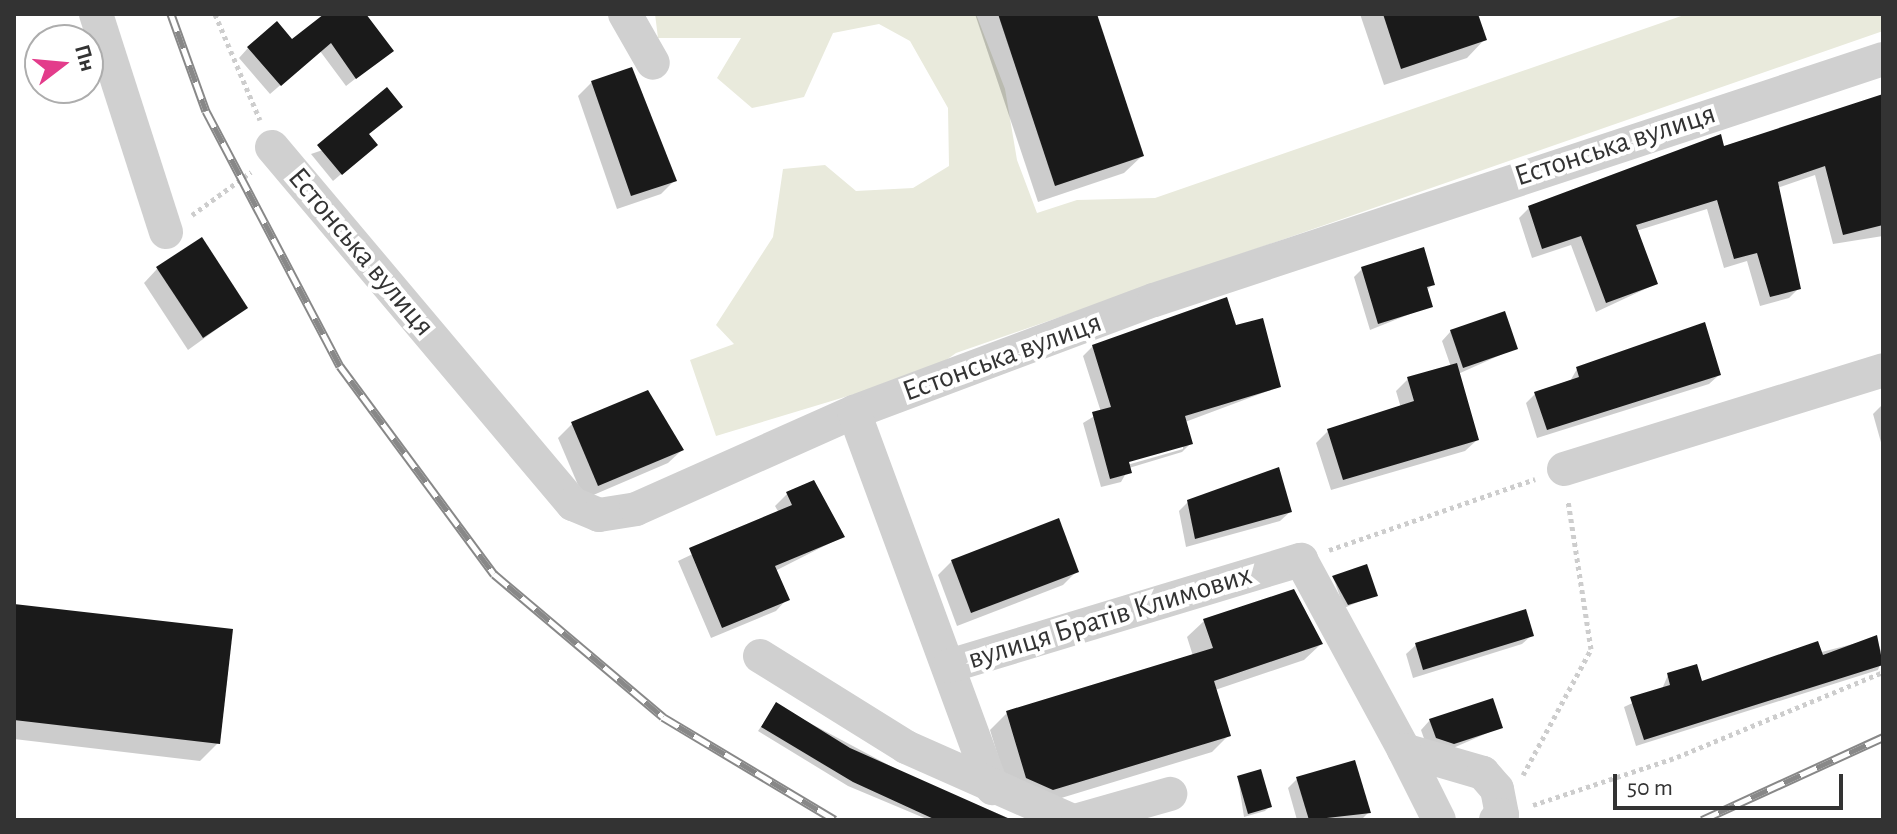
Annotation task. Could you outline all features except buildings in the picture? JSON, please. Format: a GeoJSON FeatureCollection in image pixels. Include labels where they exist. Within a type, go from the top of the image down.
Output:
{"type":"FeatureCollection","features":[{"type":"Feature","properties":{"kind":"street"},"geometry":{"type":"LineString","coordinates":[[96,14],[166,232]]}},
{"type":"Feature","properties":{"kind":"street"},"geometry":{"type":"LineString","coordinates":[[625,14],[653,63]]}},
{"type":"Feature","properties":{"kind":"street","name":"Естонська вулиця"},"geometry":{"type":"LineString","coordinates":[[272,147],[573,504],[599,515],[636,509],[854,412],[1410,211],[1883,59]]}},
{"type":"Feature","properties":{"kind":"street"},"geometry":{"type":"LineString","coordinates":[[1564,469],[1883,370]]}},
{"type":"Feature","properties":{"kind":"street","name":"вулиця Братів Климових"},"geometry":{"type":"LineString","coordinates":[[854,412],[949,666],[1301,560]]}},
{"type":"Feature","properties":{"kind":"street"},"geometry":{"type":"LineString","coordinates":[[1301,560],[1439,820]]}},
{"type":"Feature","properties":{"kind":"street"},"geometry":{"type":"LineString","coordinates":[[760,656],[906,747],[992,788],[1071,820]]}},
{"type":"Feature","properties":{"kind":"street"},"geometry":{"type":"LineString","coordinates":[[949,666],[992,788]]}},
{"type":"Feature","properties":{"kind":"street"},"geometry":{"type":"LineString","coordinates":[[1404,750],[1483,773],[1497,789],[1499,818]]}},
{"type":"Feature","properties":{"kind":"street"},"geometry":{"type":"LineString","coordinates":[[1078,820],[1170,794]]}},
{"type":"Feature","properties":{"kind":"path"},"geometry":{"type":"LineString","coordinates":[[166,232],[243,181],[272,147],[215,14]]}},
{"type":"Feature","properties":{"kind":"path"},"geometry":{"type":"LineString","coordinates":[[1301,560],[1564,469],[1591,649],[1499,818]]}},
{"type":"Feature","properties":{"kind":"path"},"geometry":{"type":"LineString","coordinates":[[1499,818],[1677,757],[1883,672]]}},
{"type":"Feature","properties":{"kind":"shaded area"},"geometry":{"type":"Polygon","coordinates":[[[655,14],[976,14],[1005,89],[1017,160],[1037,213],[1077,200],[1155,198],[1687,14],[1883,14],[1883,31],[956,353],[931,371],[716,436],[690,360],[734,344],[716,325],[773,237],[783,169],[825,165],[856,191],[913,188],[949,166],[948,108],[910,41],[879,24],[833,33],[804,97],[752,108],[717,78],[741,38],[658,38],[655,14]]]}},
{"type":"Feature","properties":{"kind":"railway"},"geometry":{"type":"LineString","coordinates":[[171,14],[206,111],[340,366],[494,574],[663,717],[835,820]]}},
{"type":"Feature","properties":{"kind":"railway"},"geometry":{"type":"LineString","coordinates":[[1702,820],[1883,737]]}}]}
